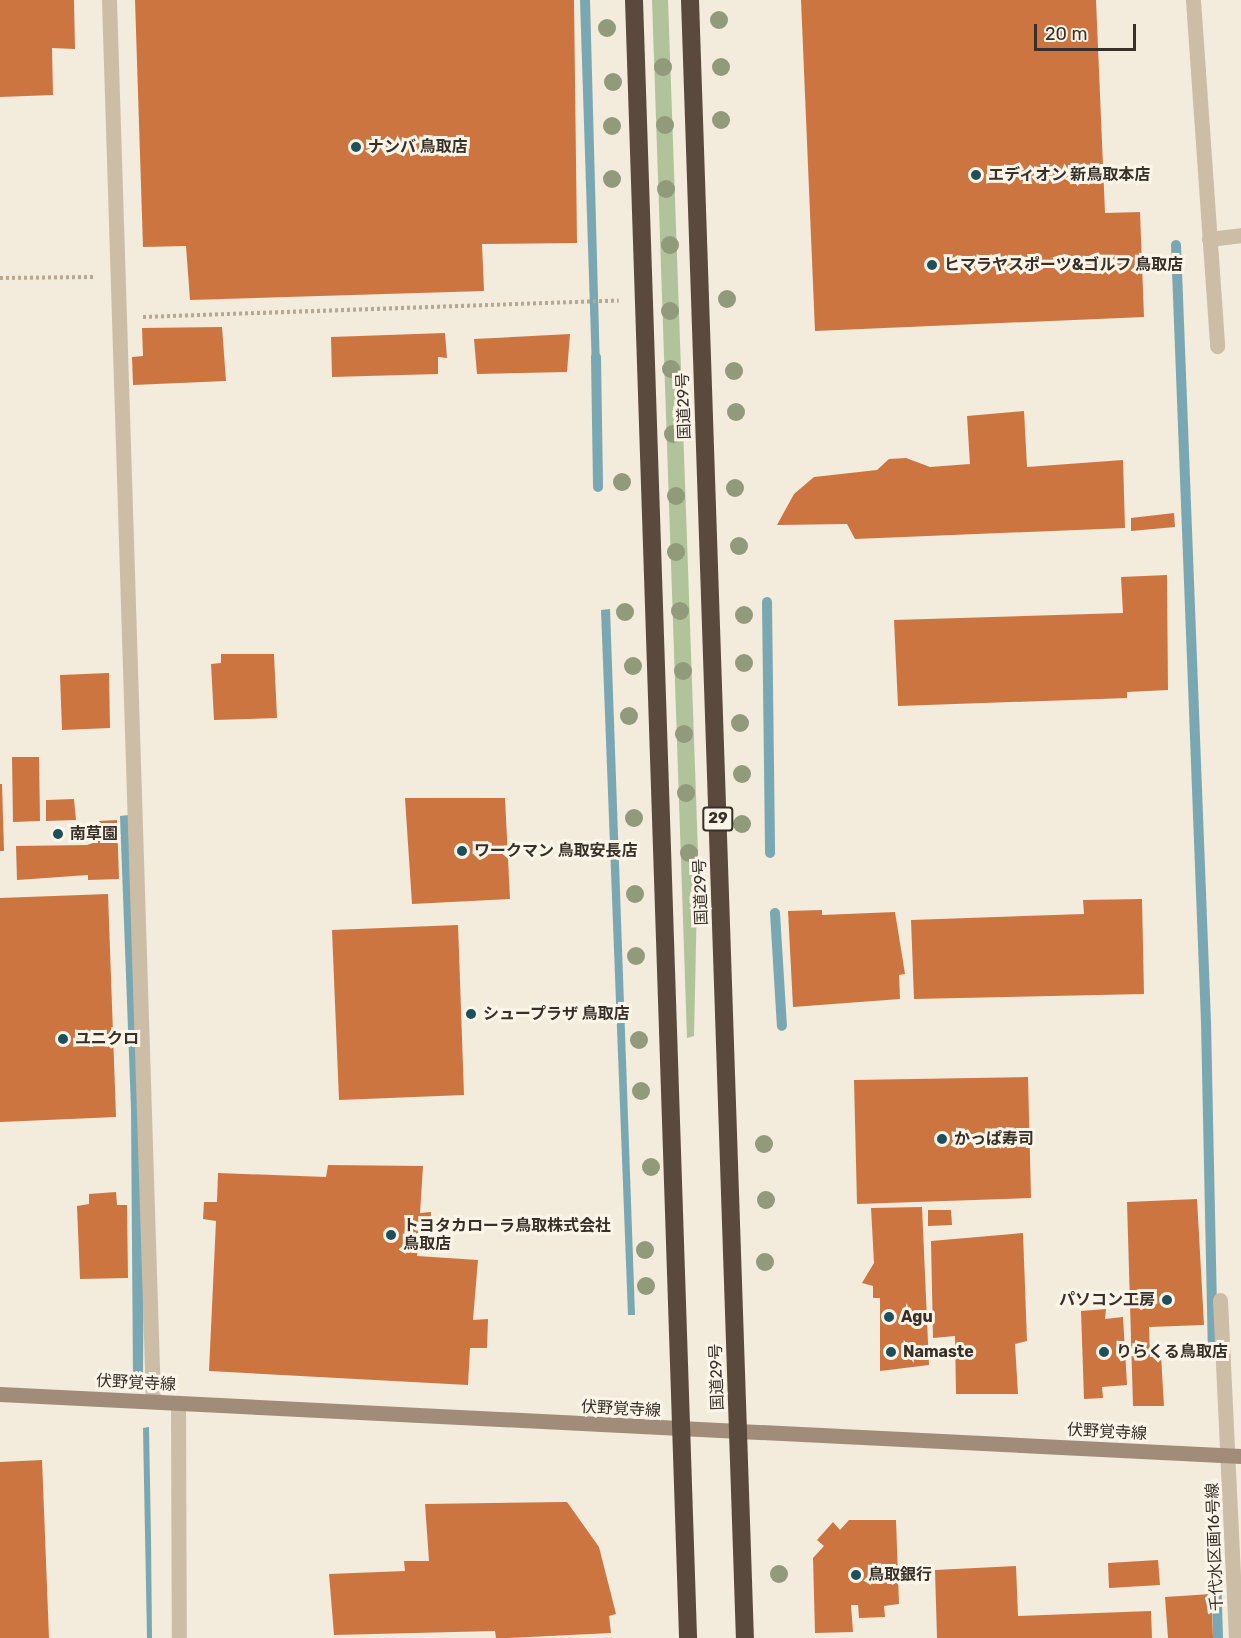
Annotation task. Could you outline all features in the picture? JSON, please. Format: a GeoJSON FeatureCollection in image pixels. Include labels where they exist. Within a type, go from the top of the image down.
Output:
{"type":"FeatureCollection","features":[{"type":"Feature","properties":{"kind":"highway"},"geometry":{"type":"LineString","coordinates":[[634,0],[688,1638]]}},
{"type":"Feature","properties":{"kind":"highway","name":"国道29号"},"geometry":{"type":"LineString","coordinates":[[690,0],[745,1638]]}},
{"type":"Feature","properties":{"kind":"main road","name":"伏野覚寺線"},"geometry":{"type":"LineString","coordinates":[[0,1394],[1235,1456]]}},
{"type":"Feature","properties":{"kind":"street"},"geometry":{"type":"LineString","coordinates":[[109,0],[153,1401]]}},
{"type":"Feature","properties":{"kind":"street"},"geometry":{"type":"LineString","coordinates":[[1193,0],[1217,346]]}},
{"type":"Feature","properties":{"kind":"street"},"geometry":{"type":"LineString","coordinates":[[1209,238],[1241,235]]}},
{"type":"Feature","properties":{"kind":"street","name":"千代水区画16号線"},"geometry":{"type":"LineString","coordinates":[[1220,1300],[1235,1456],[1236,1638]]}},
{"type":"Feature","properties":{"kind":"street"},"geometry":{"type":"LineString","coordinates":[[178,1403],[179,1637]]}},
{"type":"Feature","properties":{"kind":"path"},"geometry":{"type":"LineString","coordinates":[[0,278],[118,276]]}},
{"type":"Feature","properties":{"kind":"path"},"geometry":{"type":"LineString","coordinates":[[120,317],[643,299]]}},
{"type":"Feature","properties":{"kind":"green space"},"geometry":{"type":"Polygon","coordinates":[[[652,0],[668,0],[698,853],[694,1036],[687,1038],[652,0]]]}},
{"type":"Feature","properties":{"kind":"water"},"geometry":{"type":"Polygon","coordinates":[[[580,0],[590,0],[600,370],[592,370],[580,0]]]}},
{"type":"Feature","properties":{"kind":"water"},"geometry":{"type":"Polygon","coordinates":[[[610,609],[635,1315],[628,1315],[601,610],[610,609]]]}},
{"type":"Feature","properties":{"kind":"water"},"geometry":{"type":"Polygon","coordinates":[[[129,815],[144,1226],[143,1381],[133,1380],[131,1109],[120,816],[129,815]]]}},
{"type":"Feature","properties":{"kind":"water"},"geometry":{"type":"Polygon","coordinates":[[[149,1427],[152,1638],[147,1638],[143,1428],[149,1427]]]}},
{"type":"Feature","properties":{"kind":"building"},"geometry":{"type":"Polygon","coordinates":[[[0,0],[74,0],[75,49],[52,48],[53,95],[0,97],[0,0]]]}},
{"type":"Feature","properties":{"kind":"building","name":"ナンバ 鳥取店"},"geometry":{"type":"Polygon","coordinates":[[[135,0],[574,0],[577,243],[482,244],[484,291],[190,300],[186,246],[143,247],[135,0]]]}},
{"type":"Feature","properties":{"kind":"building"},"geometry":{"type":"Polygon","coordinates":[[[801,0],[1096,0],[1105,213],[1140,212],[1144,317],[815,331],[801,0]]]}},
{"type":"Feature","properties":{"kind":"building"},"geometry":{"type":"Polygon","coordinates":[[[222,327],[226,381],[133,385],[132,357],[143,356],[142,328],[222,327]]]}},
{"type":"Feature","properties":{"kind":"building"},"geometry":{"type":"Polygon","coordinates":[[[445,333],[447,358],[438,357],[438,374],[332,377],[331,337],[445,333]]]}},
{"type":"Feature","properties":{"kind":"building"},"geometry":{"type":"Polygon","coordinates":[[[570,334],[567,372],[477,374],[474,339],[570,334]]]}},
{"type":"Feature","properties":{"kind":"building"},"geometry":{"type":"Polygon","coordinates":[[[1024,411],[1027,467],[1123,460],[1125,528],[855,539],[847,524],[777,525],[794,494],[814,477],[877,470],[889,459],[906,458],[930,467],[970,464],[967,416],[1024,411]]]}},
{"type":"Feature","properties":{"kind":"building"},"geometry":{"type":"Polygon","coordinates":[[[1174,513],[1175,527],[1131,531],[1131,518],[1174,513]]]}},
{"type":"Feature","properties":{"kind":"building"},"geometry":{"type":"Polygon","coordinates":[[[1167,575],[1168,690],[1127,692],[1127,698],[898,706],[894,620],[1123,613],[1121,577],[1167,575]]]}},
{"type":"Feature","properties":{"kind":"building"},"geometry":{"type":"Polygon","coordinates":[[[221,654],[274,654],[277,718],[214,720],[211,664],[221,663],[221,654]]]}},
{"type":"Feature","properties":{"kind":"building"},"geometry":{"type":"Polygon","coordinates":[[[109,673],[110,728],[62,730],[60,675],[109,673]]]}},
{"type":"Feature","properties":{"kind":"building"},"geometry":{"type":"Polygon","coordinates":[[[12,757],[39,757],[40,821],[13,822],[12,757]]]}},
{"type":"Feature","properties":{"kind":"building"},"geometry":{"type":"Polygon","coordinates":[[[0,784],[2,784],[4,851],[0,851],[0,784]]]}},
{"type":"Feature","properties":{"kind":"building"},"geometry":{"type":"Polygon","coordinates":[[[405,798],[505,798],[510,899],[412,904],[405,798]]]}},
{"type":"Feature","properties":{"kind":"building"},"geometry":{"type":"Polygon","coordinates":[[[74,799],[76,820],[46,821],[46,800],[74,799]]]}},
{"type":"Feature","properties":{"kind":"building"},"geometry":{"type":"Polygon","coordinates":[[[117,820],[119,879],[88,880],[88,875],[17,880],[16,846],[87,845],[101,840],[99,821],[117,820]]]}},
{"type":"Feature","properties":{"kind":"building"},"geometry":{"type":"Polygon","coordinates":[[[108,894],[116,1117],[0,1122],[0,898],[108,894]]]}},
{"type":"Feature","properties":{"kind":"building"},"geometry":{"type":"Polygon","coordinates":[[[1142,899],[1144,994],[914,999],[911,920],[1084,914],[1083,900],[1142,899]]]}},
{"type":"Feature","properties":{"kind":"building"},"geometry":{"type":"Polygon","coordinates":[[[822,910],[822,915],[895,912],[905,974],[899,975],[900,999],[793,1007],[788,911],[822,910]]]}},
{"type":"Feature","properties":{"kind":"building"},"geometry":{"type":"Polygon","coordinates":[[[458,925],[464,1095],[339,1100],[332,930],[458,925]]]}},
{"type":"Feature","properties":{"kind":"building","name":"かっぱ寿司"},"geometry":{"type":"Polygon","coordinates":[[[1028,1077],[1031,1198],[857,1204],[854,1080],[1028,1077]]]}},
{"type":"Feature","properties":{"kind":"building"},"geometry":{"type":"Polygon","coordinates":[[[328,1165],[423,1166],[420,1213],[431,1212],[430,1231],[420,1230],[417,1256],[478,1260],[473,1320],[488,1319],[487,1348],[470,1348],[468,1385],[209,1371],[216,1221],[203,1219],[204,1202],[217,1202],[218,1173],[326,1177],[328,1165]]]}},
{"type":"Feature","properties":{"kind":"building"},"geometry":{"type":"Polygon","coordinates":[[[116,1192],[117,1205],[127,1205],[128,1278],[80,1279],[77,1206],[89,1204],[89,1194],[116,1192]]]}},
{"type":"Feature","properties":{"kind":"building"},"geometry":{"type":"Polygon","coordinates":[[[1197,1199],[1204,1325],[1149,1327],[1150,1357],[1161,1356],[1164,1406],[1133,1406],[1127,1202],[1197,1199]]]}},
{"type":"Feature","properties":{"kind":"building"},"geometry":{"type":"Polygon","coordinates":[[[922,1207],[929,1365],[880,1371],[880,1298],[873,1298],[873,1286],[862,1283],[874,1263],[871,1208],[922,1207]]]}},
{"type":"Feature","properties":{"kind":"building"},"geometry":{"type":"Polygon","coordinates":[[[928,1210],[951,1210],[952,1225],[928,1226],[928,1210]]]}},
{"type":"Feature","properties":{"kind":"building"},"geometry":{"type":"Polygon","coordinates":[[[1023,1233],[1027,1341],[1015,1344],[1018,1394],[956,1394],[955,1336],[933,1338],[931,1241],[1023,1233]]]}},
{"type":"Feature","properties":{"kind":"building","name":"りらくる鳥取店"},"geometry":{"type":"Polygon","coordinates":[[[1106,1309],[1105,1319],[1123,1317],[1127,1385],[1102,1387],[1103,1398],[1084,1399],[1081,1311],[1106,1309]]]}},
{"type":"Feature","properties":{"kind":"building"},"geometry":{"type":"Polygon","coordinates":[[[42,1460],[49,1638],[0,1638],[0,1462],[42,1460]]]}},
{"type":"Feature","properties":{"kind":"building"},"geometry":{"type":"Polygon","coordinates":[[[567,1502],[599,1547],[616,1614],[609,1616],[611,1633],[507,1638],[496,1638],[495,1631],[334,1635],[329,1574],[405,1571],[404,1561],[429,1561],[425,1504],[567,1502]]]}},
{"type":"Feature","properties":{"kind":"building"},"geometry":{"type":"Polygon","coordinates":[[[849,1520],[896,1520],[899,1604],[884,1606],[885,1617],[859,1618],[858,1605],[851,1605],[853,1632],[815,1633],[813,1558],[824,1546],[817,1540],[833,1522],[840,1530],[849,1520]]]}},
{"type":"Feature","properties":{"kind":"building"},"geometry":{"type":"Polygon","coordinates":[[[1158,1560],[1160,1585],[1109,1588],[1108,1563],[1158,1560]]]}},
{"type":"Feature","properties":{"kind":"building"},"geometry":{"type":"Polygon","coordinates":[[[1016,1566],[1018,1616],[1151,1611],[1152,1638],[937,1638],[935,1570],[1016,1566]]]}},
{"type":"Feature","properties":{"kind":"building"},"geometry":{"type":"Polygon","coordinates":[[[1211,1594],[1213,1638],[1168,1638],[1165,1597],[1211,1594]]]}},
{"type":"Feature","properties":{"kind":"waterway"},"geometry":{"type":"LineString","coordinates":[[1176,245],[1206,1022],[1213,1355]]}},
{"type":"Feature","properties":{"kind":"waterway"},"geometry":{"type":"LineString","coordinates":[[596,357],[598,487]]}},
{"type":"Feature","properties":{"kind":"waterway"},"geometry":{"type":"LineString","coordinates":[[767,602],[770,853]]}},
{"type":"Feature","properties":{"kind":"waterway"},"geometry":{"type":"LineString","coordinates":[[775,913],[782,1026]]}},
{"type":"Feature","properties":{"kind":"waterway"},"geometry":{"type":"LineString","coordinates":[[1214,1509],[1218,1638]]}},
{"type":"Feature","properties":{"kind":"place","name":"ナンバ 鳥取店"},"geometry":{"type":"Point","coordinates":[356,147]}},
{"type":"Feature","properties":{"kind":"place","name":"エディオン 新鳥取本店"},"geometry":{"type":"Point","coordinates":[976,175]}},
{"type":"Feature","properties":{"kind":"place","name":"ヒマラヤスポーツ&ゴルフ 鳥取店"},"geometry":{"type":"Point","coordinates":[932,265]}},
{"type":"Feature","properties":{"kind":"place","name":"南草園"},"geometry":{"type":"Point","coordinates":[58,834]}},
{"type":"Feature","properties":{"kind":"place","name":"ワークマン 鳥取安長店"},"geometry":{"type":"Point","coordinates":[462,851]}},
{"type":"Feature","properties":{"kind":"place","name":"シュープラザ 鳥取店"},"geometry":{"type":"Point","coordinates":[471,1014]}},
{"type":"Feature","properties":{"kind":"place","name":"ユニクロ"},"geometry":{"type":"Point","coordinates":[63,1039]}},
{"type":"Feature","properties":{"kind":"place","name":"かっぱ寿司"},"geometry":{"type":"Point","coordinates":[942,1139]}},
{"type":"Feature","properties":{"kind":"place","name":"トヨタカローラ鳥取株式会社 鳥取店"},"geometry":{"type":"Point","coordinates":[391,1235]}},
{"type":"Feature","properties":{"kind":"place","name":"パソコン工房"},"geometry":{"type":"Point","coordinates":[1167,1300]}},
{"type":"Feature","properties":{"kind":"place","name":"Agu"},"geometry":{"type":"Point","coordinates":[889,1317]}},
{"type":"Feature","properties":{"kind":"place","name":"Namaste"},"geometry":{"type":"Point","coordinates":[891,1352]}},
{"type":"Feature","properties":{"kind":"place","name":"りらくる鳥取店"},"geometry":{"type":"Point","coordinates":[1104,1352]}},
{"type":"Feature","properties":{"kind":"place","name":"鳥取銀行"},"geometry":{"type":"Point","coordinates":[856,1575]}}]}
